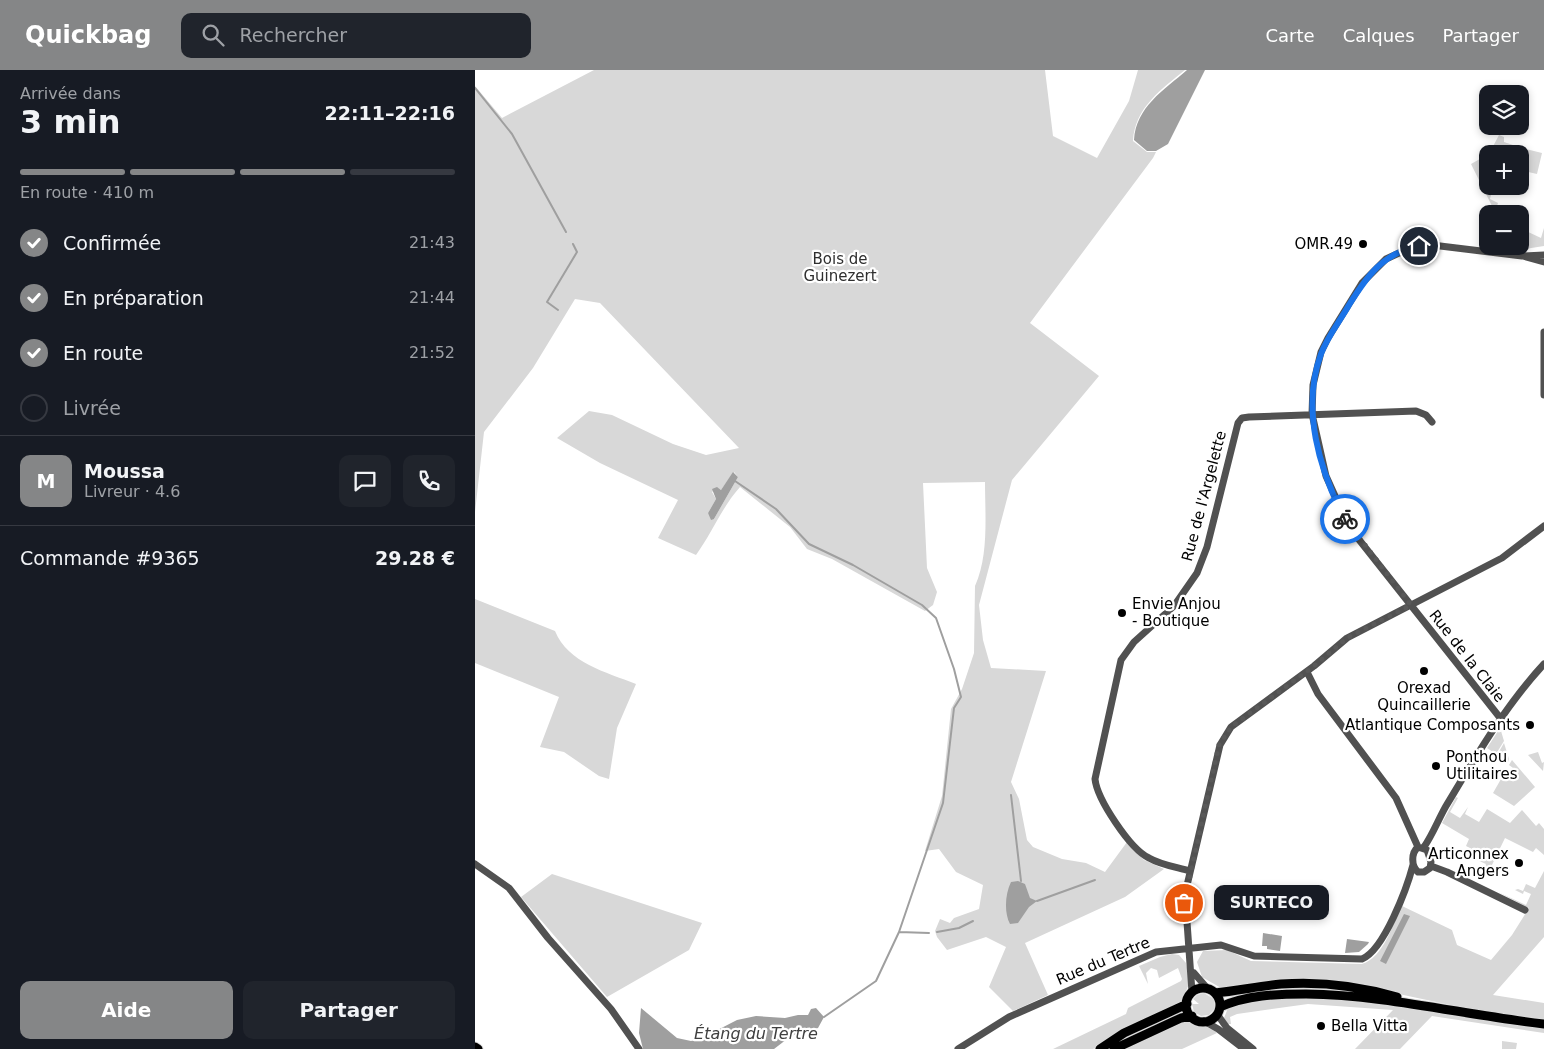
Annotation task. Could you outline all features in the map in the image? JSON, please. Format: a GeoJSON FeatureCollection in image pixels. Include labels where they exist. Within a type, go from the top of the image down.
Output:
{"type":"FeatureCollection","features":[{"type":"Feature","properties":{"kind":"main road"},"geometry":{"type":"LineString","coordinates":[[1191,1016],[1187,1004],[1192,992],[1200,988],[1207,988],[1215,993],[1284,984],[1329,984],[1372,990],[1424,1004]]}},
{"type":"Feature","properties":{"kind":"main road"},"geometry":{"type":"LineString","coordinates":[[1215,993],[1218,1011]]}},
{"type":"Feature","properties":{"kind":"main road"},"geometry":{"type":"LineString","coordinates":[[1114,1049],[1169,1022],[1191,1016],[1204,1021],[1237,1001],[1272,994],[1341,994],[1424,1004],[1544,1024]]}},
{"type":"Feature","properties":{"kind":"main road"},"geometry":{"type":"LineString","coordinates":[[1100,1049],[1124,1033],[1187,1004]]}},
{"type":"Feature","properties":{"kind":"street","name":"Rue de la Claie"},"geometry":{"type":"LineString","coordinates":[[1501,719],[1349,527],[1326,476],[1312,414],[1313,385],[1321,352],[1362,283],[1386,258],[1410,248],[1432,245],[1522,256],[1544,256]]}},
{"type":"Feature","properties":{"kind":"street","name":"Rue de la Claie"},"geometry":{"type":"LineString","coordinates":[[1522,256],[1544,262]]}},
{"type":"Feature","properties":{"kind":"street"},"geometry":{"type":"LineString","coordinates":[[1544,332],[1544,395]]}},
{"type":"Feature","properties":{"kind":"street","name":"Rue de l'Argelette"},"geometry":{"type":"LineString","coordinates":[[1190,871],[1155,861],[1141,853],[1104,804],[1096,788],[1096,770],[1118,673],[1127,651],[1174,606],[1197,573],[1207,547],[1238,423],[1242,418],[1249,417],[1416,411],[1425,415],[1432,422]]}},
{"type":"Feature","properties":{"kind":"street"},"geometry":{"type":"LineString","coordinates":[[1192,992],[1192,970],[1184,903],[1219,745],[1224,736],[1231,727],[1307,672],[1347,638],[1502,558],[1544,526]]}},
{"type":"Feature","properties":{"kind":"street"},"geometry":{"type":"LineString","coordinates":[[1431,866],[1422,873],[1416,870],[1413,865],[1414,852],[1421,847],[1501,719],[1529,680],[1544,666]]}},
{"type":"Feature","properties":{"kind":"street"},"geometry":{"type":"LineString","coordinates":[[1307,672],[1318,694],[1397,798],[1421,847],[1428,851],[1431,866]]}},
{"type":"Feature","properties":{"kind":"street"},"geometry":{"type":"LineString","coordinates":[[475,864],[509,888],[548,938],[611,1008],[639,1049]]}},
{"type":"Feature","properties":{"kind":"street","name":"Rue du Tertre"},"geometry":{"type":"LineString","coordinates":[[958,1049],[1009,1017],[1155,952],[1221,944],[1230,946],[1245,954],[1264,957],[1362,959],[1376,948],[1407,886],[1413,865]]}},
{"type":"Feature","properties":{"kind":"street"},"geometry":{"type":"LineString","coordinates":[[1431,866],[1525,910]]}},
{"type":"Feature","properties":{"kind":"street","name":"Rue du Tertre"},"geometry":{"type":"LineString","coordinates":[[1407,886],[1422,873]]}},
{"type":"Feature","properties":{"kind":"street"},"geometry":{"type":"LineString","coordinates":[[1192,970],[1207,988]]}},
{"type":"Feature","properties":{"kind":"street"},"geometry":{"type":"LineString","coordinates":[[1218,1011],[1227,1028],[1253,1049]]}},
{"type":"Feature","properties":{"kind":"street"},"geometry":{"type":"LineString","coordinates":[[1204,1021],[1244,1049]]}},
{"type":"Feature","properties":{"kind":"green space","name":"Bois de Guinezert"},"geometry":{"type":"Polygon","coordinates":[[[594,70],[1045,70],[1053,136],[1097,158],[1129,101],[1138,70],[1185,70],[1151,100],[1139,118],[1135,129],[1133,141],[1147,152],[1156,152],[1153,158],[1030,323],[1099,376],[1012,480],[979,605],[983,640],[991,668],[1046,671],[1011,782],[1019,799],[1027,840],[1033,847],[1062,859],[1086,863],[1105,872],[1127,842],[1144,860],[1164,869],[1125,897],[1025,943],[1048,995],[1013,1011],[989,987],[1006,947],[986,937],[947,950],[937,937],[935,931],[940,919],[950,923],[954,918],[979,909],[983,885],[956,872],[939,849],[925,851],[942,796],[951,709],[962,689],[974,653],[975,586],[982,561],[985,535],[985,482],[923,483],[927,568],[937,592],[933,605],[925,611],[832,559],[807,549],[790,527],[740,487],[696,555],[658,538],[678,500],[600,463],[557,438],[589,411],[612,415],[673,444],[706,455],[739,448],[600,303],[575,299],[533,368],[484,432],[475,512],[475,86],[502,118],[594,70]],[[734,472],[721,490],[718,488],[712,492],[716,499],[708,513],[714,519],[738,477],[734,472]]]}},
{"type":"Feature","properties":{"kind":"green space"},"geometry":{"type":"Polygon","coordinates":[[[1499,135],[1504,137],[1504,142],[1513,145],[1494,145],[1499,135]]]}},
{"type":"Feature","properties":{"kind":"green space"},"geometry":{"type":"Polygon","coordinates":[[[1529,150],[1542,153],[1537,174],[1529,172],[1529,150]]]}},
{"type":"Feature","properties":{"kind":"green space"},"geometry":{"type":"Polygon","coordinates":[[[1479,160],[1479,180],[1471,164],[1479,160]]]}},
{"type":"Feature","properties":{"kind":"green space"},"geometry":{"type":"Polygon","coordinates":[[[1486,195],[1491,195],[1490,199],[1498,203],[1497,205],[1492,205],[1486,195]]]}},
{"type":"Feature","properties":{"kind":"green space"},"geometry":{"type":"Polygon","coordinates":[[[1544,228],[1544,246],[1529,248],[1529,232],[1541,238],[1544,228]]]}},
{"type":"Feature","properties":{"kind":"green space"},"geometry":{"type":"Polygon","coordinates":[[[475,599],[555,631],[561,642],[578,659],[636,684],[617,728],[609,779],[599,776],[564,752],[540,747],[559,697],[475,663],[475,599]]]}},
{"type":"Feature","properties":{"kind":"green space"},"geometry":{"type":"Polygon","coordinates":[[[1502,725],[1505,730],[1501,731],[1504,741],[1496,754],[1487,748],[1502,725]]]}},
{"type":"Feature","properties":{"kind":"green space"},"geometry":{"type":"Polygon","coordinates":[[[1504,743],[1509,759],[1508,762],[1497,755],[1504,743]]]}},
{"type":"Feature","properties":{"kind":"green space"},"geometry":{"type":"Polygon","coordinates":[[[1538,752],[1542,763],[1544,762],[1543,771],[1528,755],[1538,752]]]}},
{"type":"Feature","properties":{"kind":"green space"},"geometry":{"type":"Polygon","coordinates":[[[1512,760],[1535,787],[1514,806],[1493,793],[1501,779],[1505,781],[1513,768],[1509,765],[1512,760]]]}},
{"type":"Feature","properties":{"kind":"green space"},"geometry":{"type":"Polygon","coordinates":[[[1456,797],[1458,798],[1450,812],[1460,818],[1468,807],[1465,814],[1479,822],[1487,809],[1510,823],[1522,810],[1536,826],[1539,823],[1544,829],[1544,855],[1536,848],[1533,852],[1505,838],[1491,867],[1493,868],[1492,871],[1485,871],[1477,882],[1486,864],[1477,860],[1480,853],[1466,846],[1469,839],[1442,823],[1456,797]]]}},
{"type":"Feature","properties":{"kind":"green space"},"geometry":{"type":"Polygon","coordinates":[[[1544,871],[1544,937],[1493,995],[1544,1003],[1544,1020],[1455,1006],[1366,987],[1221,988],[1202,977],[1197,962],[1203,951],[1227,950],[1251,961],[1362,964],[1370,960],[1382,948],[1402,906],[1452,930],[1457,945],[1491,960],[1512,935],[1529,908],[1498,892],[1526,905],[1531,894],[1524,891],[1523,894],[1515,890],[1523,891],[1526,884],[1535,888],[1544,871]]]}},
{"type":"Feature","properties":{"kind":"green space"},"geometry":{"type":"Polygon","coordinates":[[[552,874],[702,923],[689,950],[607,997],[521,897],[552,874]]]}},
{"type":"Feature","properties":{"kind":"green space"},"geometry":{"type":"Polygon","coordinates":[[[1172,954],[1179,955],[1186,963],[1190,982],[1181,1002],[1093,1049],[1053,1049],[1126,1014],[1128,1008],[1181,981],[1178,968],[1159,978],[1157,970],[1151,968],[1146,973],[1148,984],[1139,966],[1172,954]]]}},
{"type":"Feature","properties":{"kind":"green space"},"geometry":{"type":"Polygon","coordinates":[[[1204,993],[1214,999],[1215,1008],[1209,1015],[1201,1016],[1194,1012],[1192,1004],[1199,1004],[1193,999],[1197,995],[1204,993]]]}},
{"type":"Feature","properties":{"kind":"green space"},"geometry":{"type":"Polygon","coordinates":[[[1335,996],[1544,1027],[1544,1033],[1432,1016],[1400,1049],[1355,1049],[1393,1010],[1308,1004],[1237,1014],[1230,1017],[1231,1024],[1228,1024],[1224,1018],[1228,1008],[1255,999],[1335,996]]]}},
{"type":"Feature","properties":{"kind":"green space"},"geometry":{"type":"Polygon","coordinates":[[[1178,1021],[1204,1026],[1217,1033],[1182,1049],[1120,1049],[1178,1021]]]}},
{"type":"Feature","properties":{"kind":"green space"},"geometry":{"type":"Polygon","coordinates":[[[1502,1041],[1517,1043],[1516,1049],[1502,1049],[1502,1041]]]}},
{"type":"Feature","properties":{"kind":"water"},"geometry":{"type":"Polygon","coordinates":[[[1187,70],[1205,70],[1168,144],[1156,151],[1147,151],[1134,140],[1140,118],[1153,100],[1187,70]]]}},
{"type":"Feature","properties":{"kind":"water"},"geometry":{"type":"Polygon","coordinates":[[[733,472],[738,477],[714,519],[711,520],[708,513],[716,499],[712,489],[717,487],[721,490],[733,472]]]}},
{"type":"Feature","properties":{"kind":"water"},"geometry":{"type":"Polygon","coordinates":[[[1018,881],[1025,884],[1030,898],[1037,901],[1029,907],[1018,923],[1010,924],[1006,909],[1007,892],[1011,882],[1018,881]]]}},
{"type":"Feature","properties":{"kind":"water"},"geometry":{"type":"Polygon","coordinates":[[[1404,914],[1410,916],[1386,964],[1380,961],[1404,914]]]}},
{"type":"Feature","properties":{"kind":"water"},"geometry":{"type":"Polygon","coordinates":[[[1263,933],[1282,936],[1280,951],[1267,949],[1267,946],[1262,946],[1263,933]]]}},
{"type":"Feature","properties":{"kind":"water"},"geometry":{"type":"Polygon","coordinates":[[[1347,939],[1369,942],[1359,952],[1345,953],[1347,939]]]}},
{"type":"Feature","properties":{"kind":"water","name":"Étang du Tertre"},"geometry":{"type":"Polygon","coordinates":[[[641,1008],[677,1038],[691,1041],[700,1039],[737,1020],[756,1016],[785,1018],[808,1015],[811,1009],[816,1008],[824,1017],[818,1028],[791,1036],[774,1049],[643,1049],[639,1033],[641,1008]]]}},
{"type":"Feature","properties":{"kind":"waterway"},"geometry":{"type":"LineString","coordinates":[[475,88],[512,134],[566,232]]}},
{"type":"Feature","properties":{"kind":"waterway"},"geometry":{"type":"LineString","coordinates":[[558,310],[547,302],[577,252],[573,244]]}},
{"type":"Feature","properties":{"kind":"waterway"},"geometry":{"type":"LineString","coordinates":[[735,481],[776,509],[809,544],[853,565],[922,605],[936,618],[954,669],[961,697],[954,708],[943,803],[899,932]]}},
{"type":"Feature","properties":{"kind":"waterway"},"geometry":{"type":"LineString","coordinates":[[1011,795],[1021,881]]}},
{"type":"Feature","properties":{"kind":"waterway"},"geometry":{"type":"LineString","coordinates":[[1037,901],[1095,880]]}},
{"type":"Feature","properties":{"kind":"waterway"},"geometry":{"type":"LineString","coordinates":[[937,932],[959,928],[973,921]]}},
{"type":"Feature","properties":{"kind":"waterway"},"geometry":{"type":"LineString","coordinates":[[824,1017],[876,981],[899,932],[929,933]]}},
{"type":"Feature","properties":{"kind":"way so far"},"geometry":{"type":"LineString","coordinates":[[1184,903],[1219,745],[1224,736],[1231,727],[1296,678],[1307,672],[1347,638],[1411,605],[1349,527],[1345,519]]}},
{"type":"Feature","properties":{"kind":"place","name":"OMR.49"},"geometry":{"type":"Point","coordinates":[1363,244]}},
{"type":"Feature","properties":{"kind":"place","name":"Envie Anjou - Boutique"},"geometry":{"type":"Point","coordinates":[1122,613]}},
{"type":"Feature","properties":{"kind":"place","name":"Orexad Quincaillerie"},"geometry":{"type":"Point","coordinates":[1424,671]}},
{"type":"Feature","properties":{"kind":"place","name":"Atlantique Composants"},"geometry":{"type":"Point","coordinates":[1530,725]}},
{"type":"Feature","properties":{"kind":"place","name":"Ponthou Utilitaires"},"geometry":{"type":"Point","coordinates":[1436,766]}},
{"type":"Feature","properties":{"kind":"place","name":"Articonnex Angers"},"geometry":{"type":"Point","coordinates":[1519,863]}},
{"type":"Feature","properties":{"kind":"place","name":"SURTECO"},"geometry":{"type":"Point","coordinates":[1184,903]}},
{"type":"Feature","properties":{"kind":"place","name":"Bella Vitta"},"geometry":{"type":"Point","coordinates":[1321,1026]}},
{"type":"Feature","properties":{"kind":"route"},"geometry":{"type":"LineString","coordinates":[[1345,519],[1326,476],[1317,440],[1312,414],[1315,373],[1321,352],[1328,338],[1369,274],[1386,258],[1419,246]]}}]}
